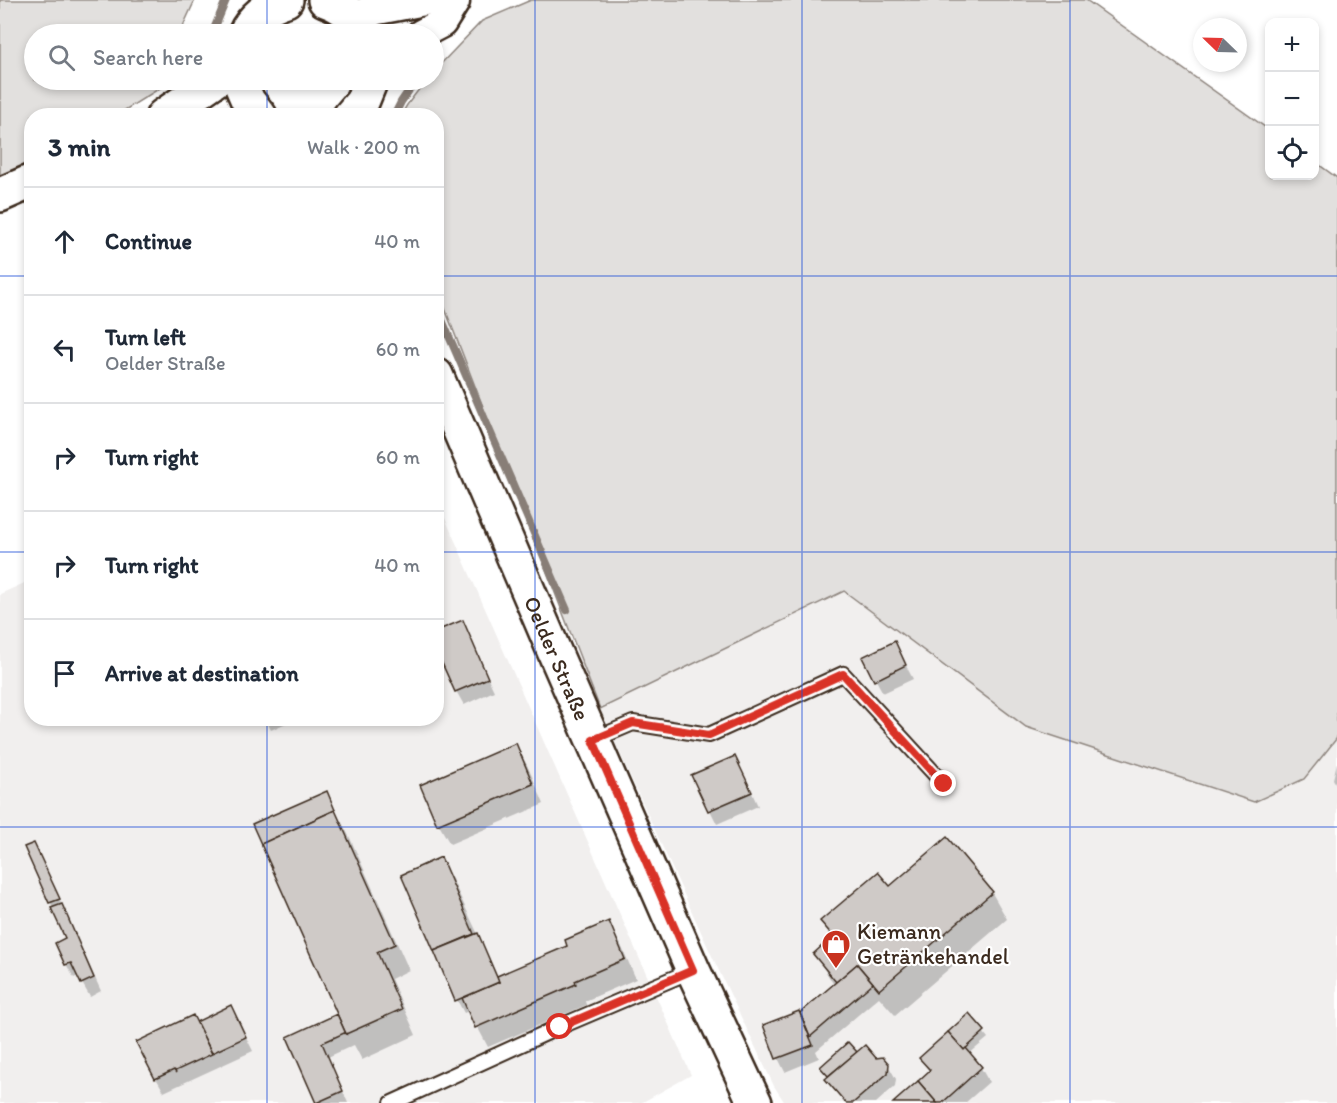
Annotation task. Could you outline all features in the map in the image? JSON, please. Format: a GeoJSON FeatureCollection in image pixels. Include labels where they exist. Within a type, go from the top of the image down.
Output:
{"type":"FeatureCollection","features":[{"type":"Feature","properties":{"kind":"street"},"geometry":{"type":"LineString","coordinates":[[246,21],[278,2],[286,0]]}},
{"type":"Feature","properties":{"kind":"street"},"geometry":{"type":"LineString","coordinates":[[347,17],[430,0]]}},
{"type":"Feature","properties":{"kind":"street"},"geometry":{"type":"LineString","coordinates":[[438,0],[455,2],[440,24]]}},
{"type":"Feature","properties":{"kind":"street"},"geometry":{"type":"LineString","coordinates":[[175,108],[201,90]]}},
{"type":"Feature","properties":{"kind":"street"},"geometry":{"type":"LineString","coordinates":[[243,90],[254,108]]}},
{"type":"Feature","properties":{"kind":"street"},"geometry":{"type":"LineString","coordinates":[[0,195],[24,184]]}},
{"type":"Feature","properties":{"kind":"street","name":"Oelder Straße"},"geometry":{"type":"LineString","coordinates":[[445,417],[593,740],[693,970],[755,1103]]}},
{"type":"Feature","properties":{"kind":"lane"},"geometry":{"type":"LineString","coordinates":[[593,740],[633,723],[709,735],[843,674],[944,784]]}},
{"type":"Feature","properties":{"kind":"lane"},"geometry":{"type":"LineString","coordinates":[[392,1103],[693,970]]}},
{"type":"Feature","properties":{"kind":"shaded area"},"geometry":{"type":"Polygon","coordinates":[[[0,0],[195,0],[184,24],[24,24],[24,90],[157,90],[128,108],[24,108],[24,165],[0,176],[0,0]]]}},
{"type":"Feature","properties":{"kind":"shaded area"},"geometry":{"type":"Polygon","coordinates":[[[531,0],[1086,0],[1265,127],[1265,180],[1319,180],[1319,165],[1337,178],[1337,738],[1304,779],[1254,802],[1026,727],[844,591],[600,709],[444,306],[444,108],[405,108],[418,90],[444,90],[444,61],[482,21],[531,0]]]}},
{"type":"Feature","properties":{"kind":"shaded area"},"geometry":{"type":"Polygon","coordinates":[[[444,516],[691,1075],[641,1103],[0,1103],[0,594],[24,583],[24,726],[444,726],[444,516]]]}},
{"type":"Feature","properties":{"kind":"shaded area"},"geometry":{"type":"Polygon","coordinates":[[[844,590],[1026,727],[1254,802],[1304,779],[1337,738],[1337,1103],[785,1103],[774,1086],[711,954],[600,709],[844,590]]]}},
{"type":"Feature","properties":{"kind":"building"},"geometry":{"type":"Polygon","coordinates":[[[463,620],[488,678],[455,692],[444,668],[444,628],[463,620]]]}},
{"type":"Feature","properties":{"kind":"building"},"geometry":{"type":"Polygon","coordinates":[[[895,641],[906,665],[874,681],[862,657],[895,641]]]}},
{"type":"Feature","properties":{"kind":"building"},"geometry":{"type":"Polygon","coordinates":[[[516,743],[533,784],[437,825],[420,785],[516,743]]]}},
{"type":"Feature","properties":{"kind":"building"},"geometry":{"type":"Polygon","coordinates":[[[735,756],[752,792],[708,811],[691,775],[735,756]]]}},
{"type":"Feature","properties":{"kind":"building"},"geometry":{"type":"Polygon","coordinates":[[[327,791],[335,810],[261,844],[252,824],[327,791]]]}},
{"type":"Feature","properties":{"kind":"building"},"geometry":{"type":"Polygon","coordinates":[[[335,810],[395,944],[377,952],[402,1009],[346,1034],[261,844],[335,810]]]}},
{"type":"Feature","properties":{"kind":"building"},"geometry":{"type":"Polygon","coordinates":[[[947,837],[993,892],[879,990],[857,964],[836,982],[813,954],[833,936],[820,921],[878,872],[890,886],[947,837]]]}},
{"type":"Feature","properties":{"kind":"building"},"geometry":{"type":"Polygon","coordinates":[[[34,843],[60,899],[49,903],[24,847],[34,843]]]}},
{"type":"Feature","properties":{"kind":"building"},"geometry":{"type":"Polygon","coordinates":[[[441,857],[474,934],[434,951],[401,875],[441,857]]]}},
{"type":"Feature","properties":{"kind":"building"},"geometry":{"type":"Polygon","coordinates":[[[62,904],[94,978],[81,984],[71,963],[65,965],[55,943],[65,938],[51,908],[62,904]]]}},
{"type":"Feature","properties":{"kind":"building"},"geometry":{"type":"Polygon","coordinates":[[[609,921],[625,959],[575,981],[576,984],[475,1028],[462,998],[499,982],[497,976],[567,946],[565,940],[609,921]]]}},
{"type":"Feature","properties":{"kind":"building"},"geometry":{"type":"Polygon","coordinates":[[[478,933],[499,982],[455,1001],[434,951],[478,933]]]}},
{"type":"Feature","properties":{"kind":"building"},"geometry":{"type":"Polygon","coordinates":[[[857,964],[873,983],[810,1037],[800,1013],[857,964]]]}},
{"type":"Feature","properties":{"kind":"building"},"geometry":{"type":"Polygon","coordinates":[[[231,1005],[246,1037],[212,1053],[196,1022],[231,1005]]]}},
{"type":"Feature","properties":{"kind":"building"},"geometry":{"type":"Polygon","coordinates":[[[799,1011],[813,1045],[776,1059],[763,1025],[799,1011]]]}},
{"type":"Feature","properties":{"kind":"building"},"geometry":{"type":"Polygon","coordinates":[[[969,1013],[985,1031],[964,1050],[948,1032],[969,1013]]]}},
{"type":"Feature","properties":{"kind":"building"},"geometry":{"type":"Polygon","coordinates":[[[337,1014],[346,1034],[322,1043],[343,1091],[316,1103],[287,1037],[337,1014]]]}},
{"type":"Feature","properties":{"kind":"building"},"geometry":{"type":"Polygon","coordinates":[[[193,1015],[212,1054],[175,1071],[176,1073],[174,1070],[155,1079],[136,1042],[193,1015]]]}},
{"type":"Feature","properties":{"kind":"building"},"geometry":{"type":"Polygon","coordinates":[[[948,1032],[982,1067],[942,1103],[937,1103],[918,1081],[930,1070],[919,1058],[948,1032]]]}},
{"type":"Feature","properties":{"kind":"building"},"geometry":{"type":"Polygon","coordinates":[[[848,1042],[857,1052],[828,1076],[820,1067],[848,1042]]]}},
{"type":"Feature","properties":{"kind":"building"},"geometry":{"type":"Polygon","coordinates":[[[865,1045],[876,1058],[883,1057],[889,1064],[888,1073],[853,1103],[846,1103],[825,1079],[865,1045]]]}},
{"type":"Feature","properties":{"kind":"building"},"geometry":{"type":"Polygon","coordinates":[[[918,1081],[937,1103],[893,1103],[918,1081]]]}},
{"type":"Feature","properties":{"kind":"waterway"},"geometry":{"type":"LineString","coordinates":[[216,24],[226,0]]}},
{"type":"Feature","properties":{"kind":"waterway"},"geometry":{"type":"LineString","coordinates":[[398,108],[409,90]]}},
{"type":"Feature","properties":{"kind":"waterway"},"geometry":{"type":"LineString","coordinates":[[444,325],[567,610]]}},
{"type":"Feature","properties":{"kind":"place","name":"Kiemann Getränkehandel"},"geometry":{"type":"Point","coordinates":[836,970]}},
{"type":"Feature","properties":{"kind":"route"},"geometry":{"type":"LineString","coordinates":[[560,1027],[693,970],[593,740],[633,723],[709,735],[843,674],[944,784]]}}]}
